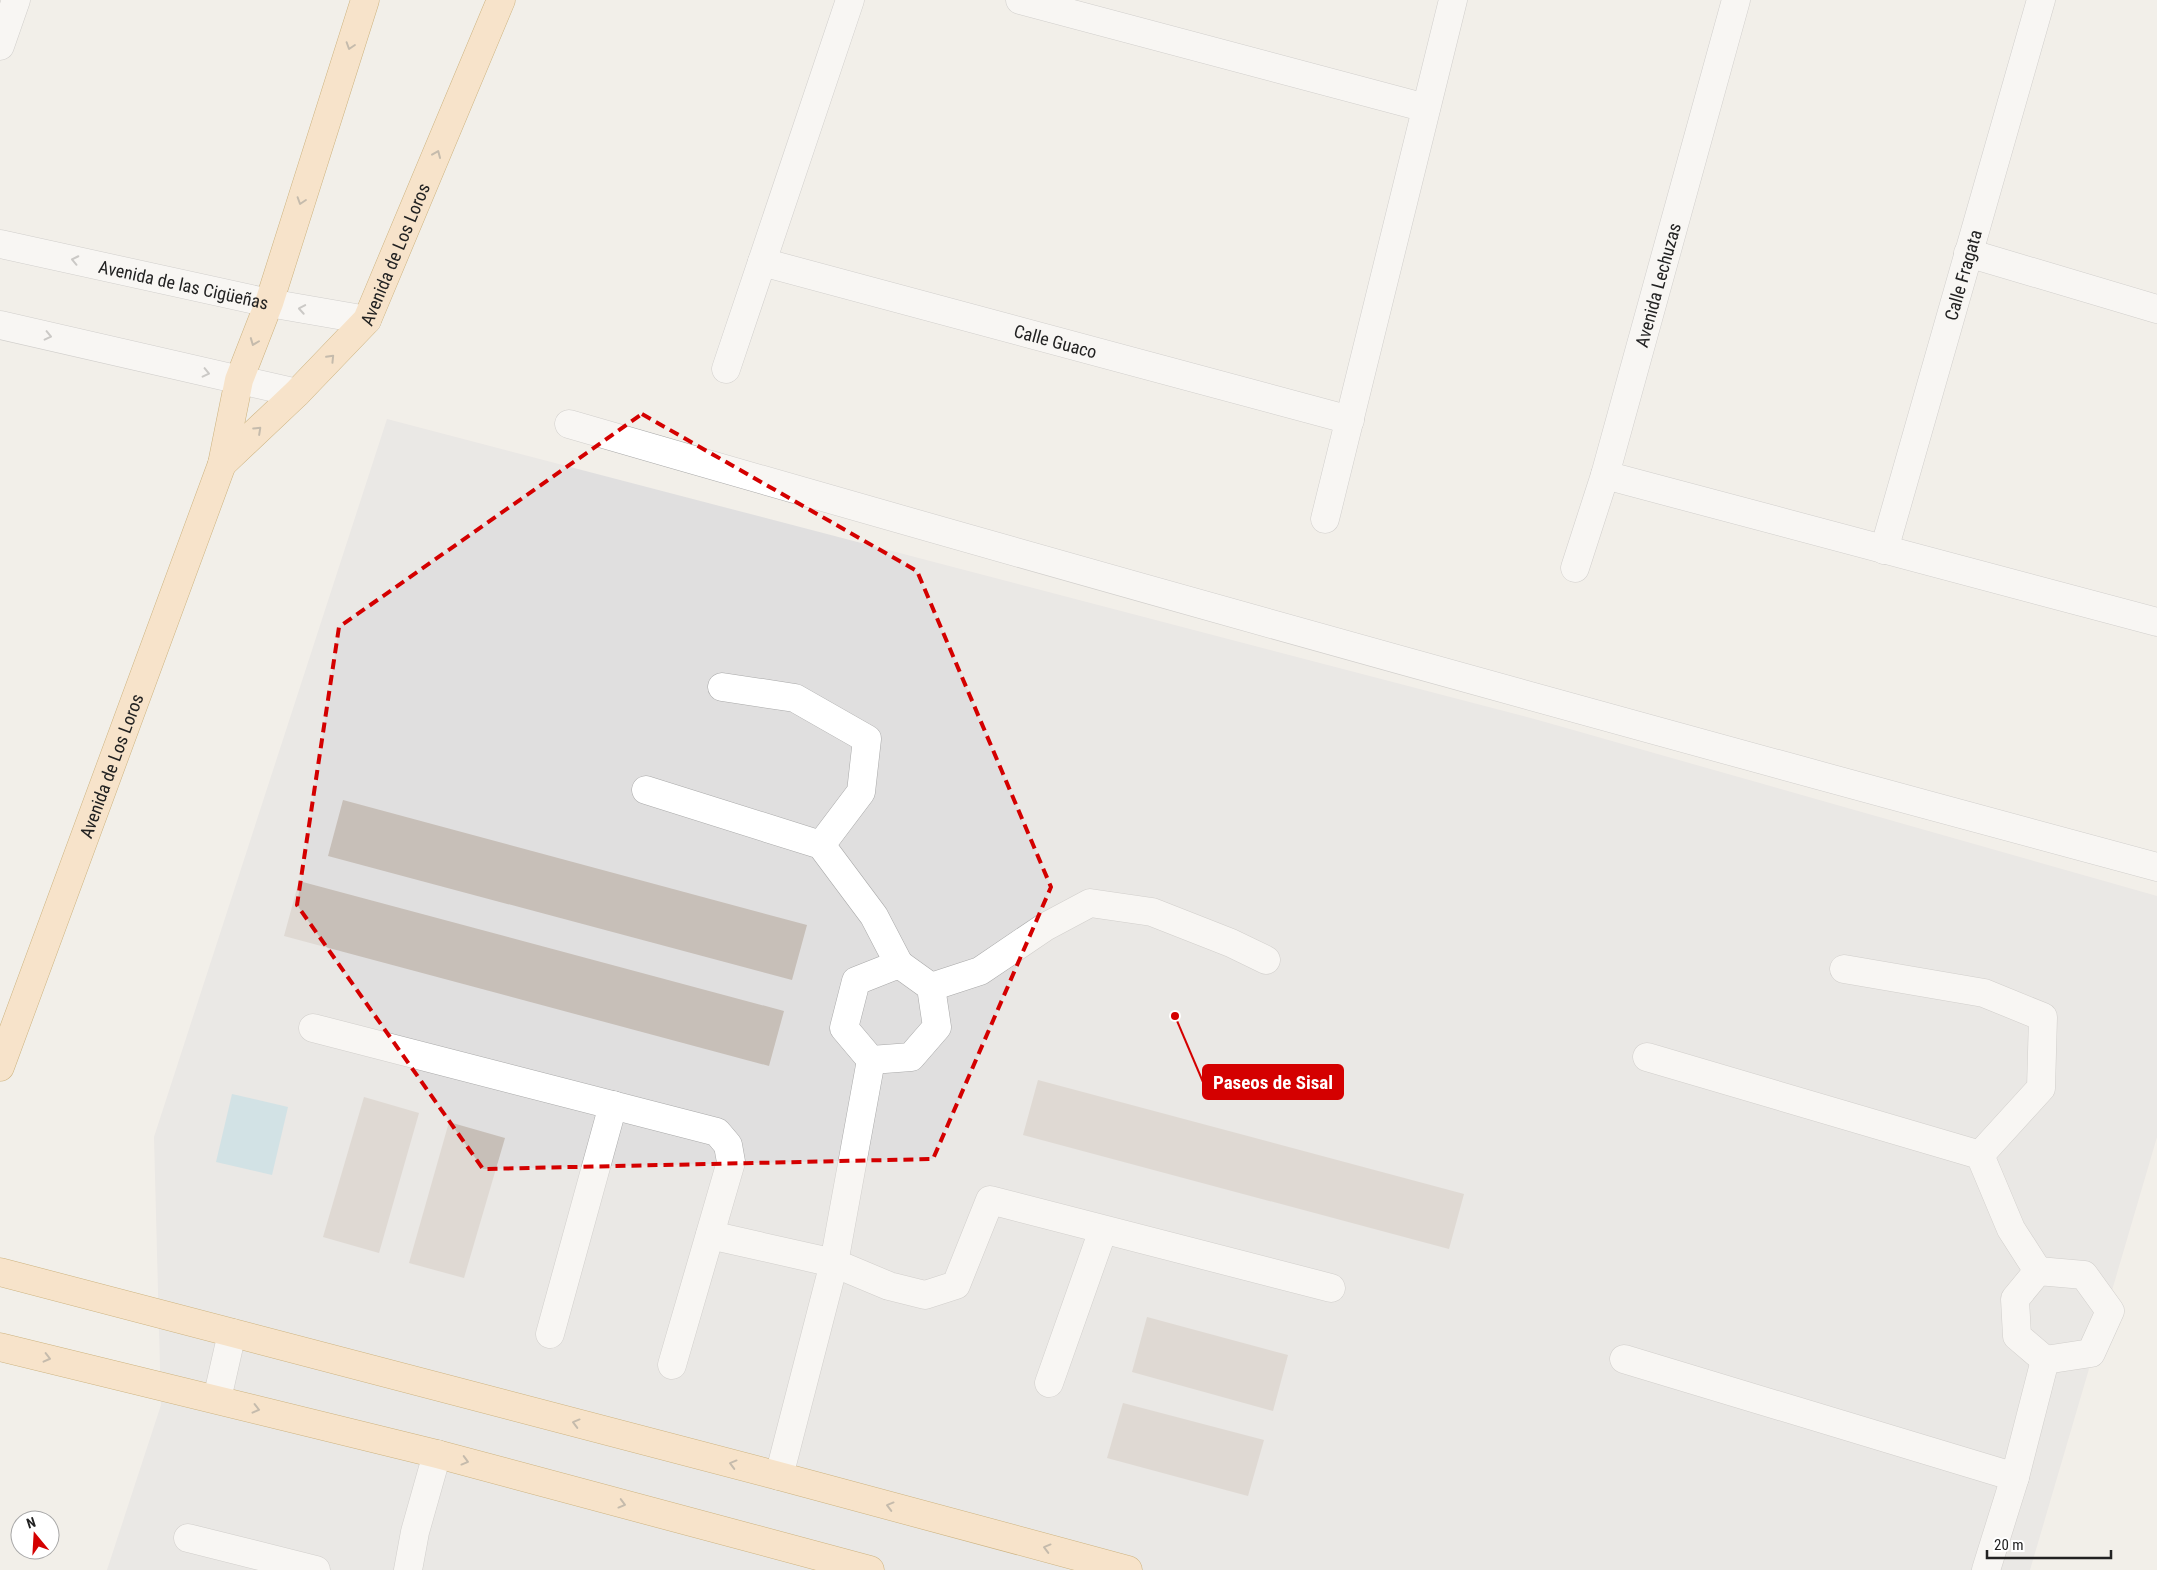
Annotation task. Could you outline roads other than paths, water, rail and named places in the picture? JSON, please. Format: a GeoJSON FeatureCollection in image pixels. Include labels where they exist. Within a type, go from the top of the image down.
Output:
{"type":"FeatureCollection","features":[{"type":"Feature","properties":{"kind":"main road","name":"Avenida de Los Loros"},"geometry":{"type":"LineString","coordinates":[[0,1067],[222,464],[239,380],[269,303],[365,0]]}},
{"type":"Feature","properties":{"kind":"main road","name":"Avenida de Los Loros"},"geometry":{"type":"LineString","coordinates":[[222,464],[297,393],[367,320],[501,0]]}},
{"type":"Feature","properties":{"kind":"main road"},"geometry":{"type":"LineString","coordinates":[[0,1272],[779,1476],[1071,1562],[1128,1570]]}},
{"type":"Feature","properties":{"kind":"main road"},"geometry":{"type":"LineString","coordinates":[[0,1346],[437,1454],[870,1570]]}},
{"type":"Feature","properties":{"kind":"street"},"geometry":{"type":"LineString","coordinates":[[0,46],[16,0]]}},
{"type":"Feature","properties":{"kind":"street"},"geometry":{"type":"LineString","coordinates":[[726,369],[850,0]]}},
{"type":"Feature","properties":{"kind":"street"},"geometry":{"type":"LineString","coordinates":[[1020,0],[1426,108]]}},
{"type":"Feature","properties":{"kind":"street"},"geometry":{"type":"LineString","coordinates":[[1325,518],[1453,0]]}},
{"type":"Feature","properties":{"kind":"street","name":"Avenida Lechuzas"},"geometry":{"type":"LineString","coordinates":[[1575,568],[1605,475],[1736,0]]}},
{"type":"Feature","properties":{"kind":"street","name":"Calle Fragata"},"geometry":{"type":"LineString","coordinates":[[1884,550],[2041,0]]}},
{"type":"Feature","properties":{"kind":"street","name":"Avenida de las Cigüeñas"},"geometry":{"type":"LineString","coordinates":[[0,244],[269,303],[367,320]]}},
{"type":"Feature","properties":{"kind":"street"},"geometry":{"type":"LineString","coordinates":[[1968,253],[2157,309]]}},
{"type":"Feature","properties":{"kind":"street","name":"Calle Guaco"},"geometry":{"type":"LineString","coordinates":[[762,262],[1350,420]]}},
{"type":"Feature","properties":{"kind":"street"},"geometry":{"type":"LineString","coordinates":[[0,325],[297,393]]}},
{"type":"Feature","properties":{"kind":"street"},"geometry":{"type":"LineString","coordinates":[[569,424],[1054,564],[1751,758],[2157,867]]}},
{"type":"Feature","properties":{"kind":"street"},"geometry":{"type":"LineString","coordinates":[[1605,475],[2157,622]]}},
{"type":"Feature","properties":{"kind":"street"},"geometry":{"type":"LineString","coordinates":[[722,687],[795,698],[867,740],[861,792],[821,845]]}},
{"type":"Feature","properties":{"kind":"street"},"geometry":{"type":"LineString","coordinates":[[646,790],[821,845],[874,916],[899,964],[931,987],[937,1026],[932,1033],[911,1057],[871,1060]]}},
{"type":"Feature","properties":{"kind":"street"},"geometry":{"type":"LineString","coordinates":[[931,987],[980,972],[1045,927],[1090,903],[1152,912],[1232,943],[1266,960]]}},
{"type":"Feature","properties":{"kind":"street"},"geometry":{"type":"LineString","coordinates":[[871,1060],[844,1028],[856,981],[899,964]]}},
{"type":"Feature","properties":{"kind":"street"},"geometry":{"type":"LineString","coordinates":[[1844,969],[1984,993],[2043,1017],[2041,1088],[1980,1155]]}},
{"type":"Feature","properties":{"kind":"street"},"geometry":{"type":"LineString","coordinates":[[313,1028],[718,1132],[728,1145],[731,1162],[672,1365]]}},
{"type":"Feature","properties":{"kind":"street"},"geometry":{"type":"LineString","coordinates":[[1647,1057],[1980,1155]]}},
{"type":"Feature","properties":{"kind":"street"},"geometry":{"type":"LineString","coordinates":[[779,1476],[834,1263],[871,1060]]}},
{"type":"Feature","properties":{"kind":"street"},"geometry":{"type":"LineString","coordinates":[[550,1334],[613,1105]]}},
{"type":"Feature","properties":{"kind":"street"},"geometry":{"type":"LineString","coordinates":[[1980,1155],[2011,1229],[2038,1271]]}},
{"type":"Feature","properties":{"kind":"street"},"geometry":{"type":"LineString","coordinates":[[710,1236],[834,1263],[889,1286],[925,1295],[956,1285],[990,1200],[1331,1288]]}},
{"type":"Feature","properties":{"kind":"street"},"geometry":{"type":"LineString","coordinates":[[1049,1383],[1103,1230]]}},
{"type":"Feature","properties":{"kind":"street"},"geometry":{"type":"LineString","coordinates":[[2038,1271],[2084,1275],[2110,1311],[2091,1353],[2045,1360],[2017,1336],[2015,1299],[2038,1271]]}},
{"type":"Feature","properties":{"kind":"street"},"geometry":{"type":"LineString","coordinates":[[217,1400],[232,1333]]}},
{"type":"Feature","properties":{"kind":"street"},"geometry":{"type":"LineString","coordinates":[[1624,1359],[2015,1477]]}},
{"type":"Feature","properties":{"kind":"street"},"geometry":{"type":"LineString","coordinates":[[1986,1570],[2015,1477],[2045,1360]]}},
{"type":"Feature","properties":{"kind":"street"},"geometry":{"type":"LineString","coordinates":[[408,1570],[415,1532],[437,1454]]}},
{"type":"Feature","properties":{"kind":"street"},"geometry":{"type":"LineString","coordinates":[[188,1538],[316,1570]]}},
{"type":"Feature","properties":{"kind":"water"},"geometry":{"type":"Polygon","coordinates":[[[232,1094],[288,1107],[272,1175],[216,1162],[232,1094]]]}},
{"type":"Feature","properties":{"kind":"place","name":"Paseos de Sisal"},"geometry":{"type":"Point","coordinates":[1175,1016]}}]}
